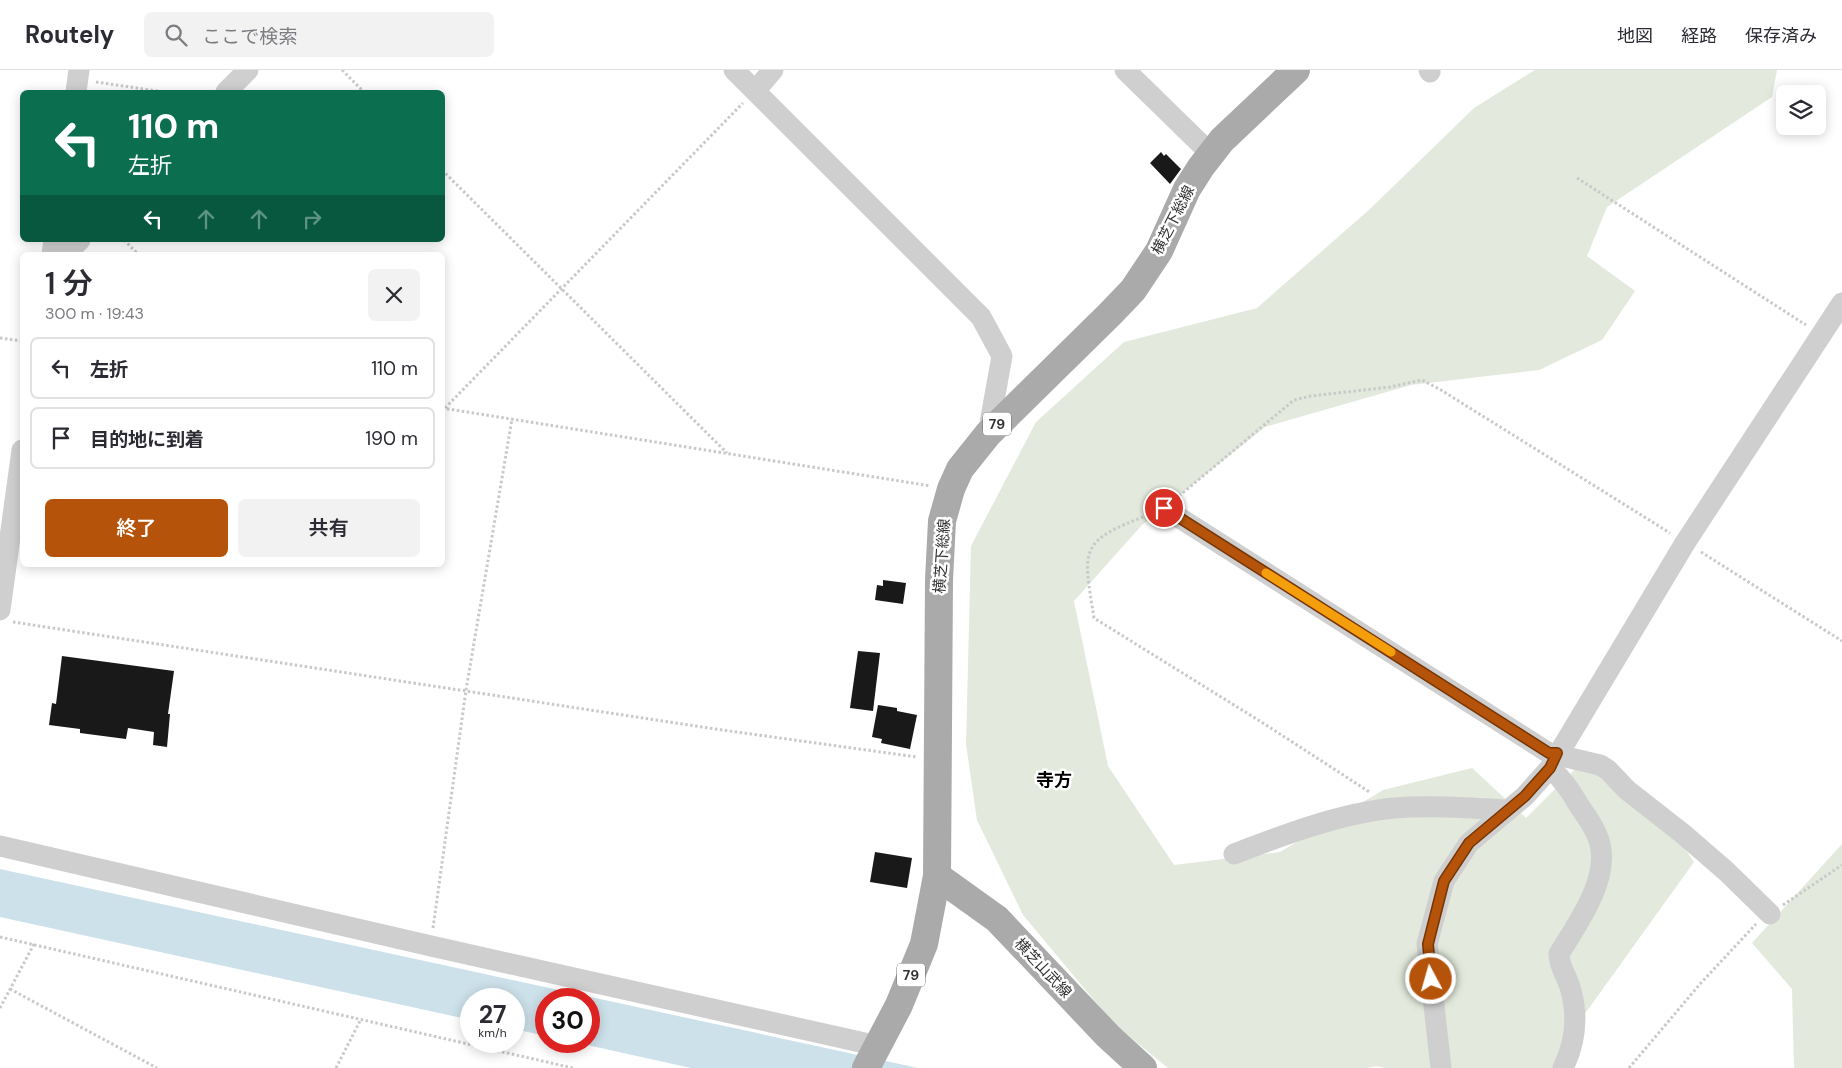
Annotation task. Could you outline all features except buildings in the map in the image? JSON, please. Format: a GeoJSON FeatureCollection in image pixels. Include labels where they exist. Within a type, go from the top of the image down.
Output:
{"type":"FeatureCollection","features":[{"type":"Feature","properties":{"kind":"main road","name":"横芝下総線"},"geometry":{"type":"LineString","coordinates":[[872,1057],[899,1005],[924,944],[937,876],[939,580],[942,521],[951,489],[960,469],[988,434],[1132,290],[1159,251],[1188,189],[1201,167],[1222,140],[1296,70]]}},
{"type":"Feature","properties":{"kind":"main road","name":"横芝山武線"},"geometry":{"type":"LineString","coordinates":[[937,876],[997,919],[1108,1036],[1143,1068]]}},
{"type":"Feature","properties":{"kind":"street"},"geometry":{"type":"LineString","coordinates":[[228,90],[248,70]]}},
{"type":"Feature","properties":{"kind":"street"},"geometry":{"type":"LineString","coordinates":[[734,70],[981,317],[1002,356],[988,434]]}},
{"type":"Feature","properties":{"kind":"street"},"geometry":{"type":"LineString","coordinates":[[755,91],[773,70]]}},
{"type":"Feature","properties":{"kind":"street"},"geometry":{"type":"LineString","coordinates":[[1125,70],[1211,154]]}},
{"type":"Feature","properties":{"kind":"street"},"geometry":{"type":"LineString","coordinates":[[68,252],[78,242]]}},
{"type":"Feature","properties":{"kind":"street"},"geometry":{"type":"LineString","coordinates":[[1440,1068],[1428,944],[1444,881],[1469,843],[1525,796],[1553,761],[1685,543],[1842,303]]}},
{"type":"Feature","properties":{"kind":"street"},"geometry":{"type":"LineString","coordinates":[[5,615],[20,469]]}},
{"type":"Feature","properties":{"kind":"street"},"geometry":{"type":"LineString","coordinates":[[1164,508],[1549,753],[1560,777],[1592,825],[1600,844],[1601,865],[1590,902],[1559,954],[1560,962],[1570,987],[1576,1017],[1570,1054],[1563,1068]]}},
{"type":"Feature","properties":{"kind":"street"},"geometry":{"type":"LineString","coordinates":[[1553,761],[1574,759],[1600,765],[1608,770],[1627,790],[1682,833],[1726,871],[1770,914]]}},
{"type":"Feature","properties":{"kind":"street"},"geometry":{"type":"LineString","coordinates":[[1234,854],[1302,829],[1354,815],[1394,808],[1456,807],[1508,810]]}},
{"type":"Feature","properties":{"kind":"street"},"geometry":{"type":"LineString","coordinates":[[0,846],[430,946],[872,1057]]}},
{"type":"Feature","properties":{"kind":"path"},"geometry":{"type":"LineString","coordinates":[[342,70],[362,90]]}},
{"type":"Feature","properties":{"kind":"path"},"geometry":{"type":"LineString","coordinates":[[78,80],[150,90]]}},
{"type":"Feature","properties":{"kind":"path"},"geometry":{"type":"LineString","coordinates":[[445,407],[755,91]]}},
{"type":"Feature","properties":{"kind":"path"},"geometry":{"type":"LineString","coordinates":[[445,173],[727,453]]}},
{"type":"Feature","properties":{"kind":"path"},"geometry":{"type":"LineString","coordinates":[[1577,178],[1821,335]]}},
{"type":"Feature","properties":{"kind":"path"},"geometry":{"type":"LineString","coordinates":[[126,242],[136,252]]}},
{"type":"Feature","properties":{"kind":"path"},"geometry":{"type":"LineString","coordinates":[[0,338],[20,341]]}},
{"type":"Feature","properties":{"kind":"path"},"geometry":{"type":"LineString","coordinates":[[1441,390],[1842,641]]}},
{"type":"Feature","properties":{"kind":"path"},"geometry":{"type":"LineString","coordinates":[[445,408],[951,489]]}},
{"type":"Feature","properties":{"kind":"path"},"geometry":{"type":"LineString","coordinates":[[430,946],[466,690],[512,419]]}},
{"type":"Feature","properties":{"kind":"path"},"geometry":{"type":"LineString","coordinates":[[5,615],[466,690],[887,754],[920,757],[938,756]]}},
{"type":"Feature","properties":{"kind":"path"},"geometry":{"type":"LineString","coordinates":[[1629,1068],[1700,984],[1756,923],[1842,865]]}},
{"type":"Feature","properties":{"kind":"path"},"geometry":{"type":"LineString","coordinates":[[0,937],[573,1068]]}},
{"type":"Feature","properties":{"kind":"path"},"geometry":{"type":"LineString","coordinates":[[0,1008],[34,944]]}},
{"type":"Feature","properties":{"kind":"path"},"geometry":{"type":"LineString","coordinates":[[10,989],[157,1068]]}},
{"type":"Feature","properties":{"kind":"path"},"geometry":{"type":"LineString","coordinates":[[336,1068],[361,1019]]}},
{"type":"Feature","properties":{"kind":"shaded area"},"geometry":{"type":"Polygon","coordinates":[[[1535,70],[1777,70],[1772,97],[1607,207],[1587,256],[1635,291],[1602,340],[1539,370],[1411,385],[1265,427],[1142,525],[1074,601],[1108,766],[1174,865],[1280,852],[1383,790],[1472,768],[1526,818],[1587,757],[1659,810],[1694,862],[1584,1015],[1572,1068],[1385,1068],[1377,1066],[1367,1068],[1168,1068],[1114,1024],[1023,915],[977,820],[966,744],[971,546],[1036,422],[1124,342],[1257,308],[1370,209],[1474,108],[1535,70]]]}},
{"type":"Feature","properties":{"kind":"shaded area"},"geometry":{"type":"Polygon","coordinates":[[[1842,844],[1842,1068],[1794,1068],[1792,989],[1752,943],[1842,844]]]}},
{"type":"Feature","properties":{"kind":"water"},"geometry":{"type":"Polygon","coordinates":[[[0,869],[549,988],[535,988],[535,1034],[525,1031],[525,988],[460,988],[460,1018],[0,917],[0,869]]]}},
{"type":"Feature","properties":{"kind":"water"},"geometry":{"type":"Polygon","coordinates":[[[600,999],[918,1068],[691,1068],[600,1048],[600,999]]]}},
{"type":"Feature","properties":{"kind":"slow traffic"},"geometry":{"type":"LineString","coordinates":[[1266,573],[1391,652]]}},
{"type":"Feature","properties":{"kind":"district","name":"寺方"},"geometry":{"type":"Point","coordinates":[1054,780]}},
{"type":"Feature","properties":{"kind":"route"},"geometry":{"type":"LineString","coordinates":[[1164,508],[1549,753],[1557,753],[1550,768],[1525,796],[1469,843],[1444,881],[1428,944],[1431,979]]}}]}
